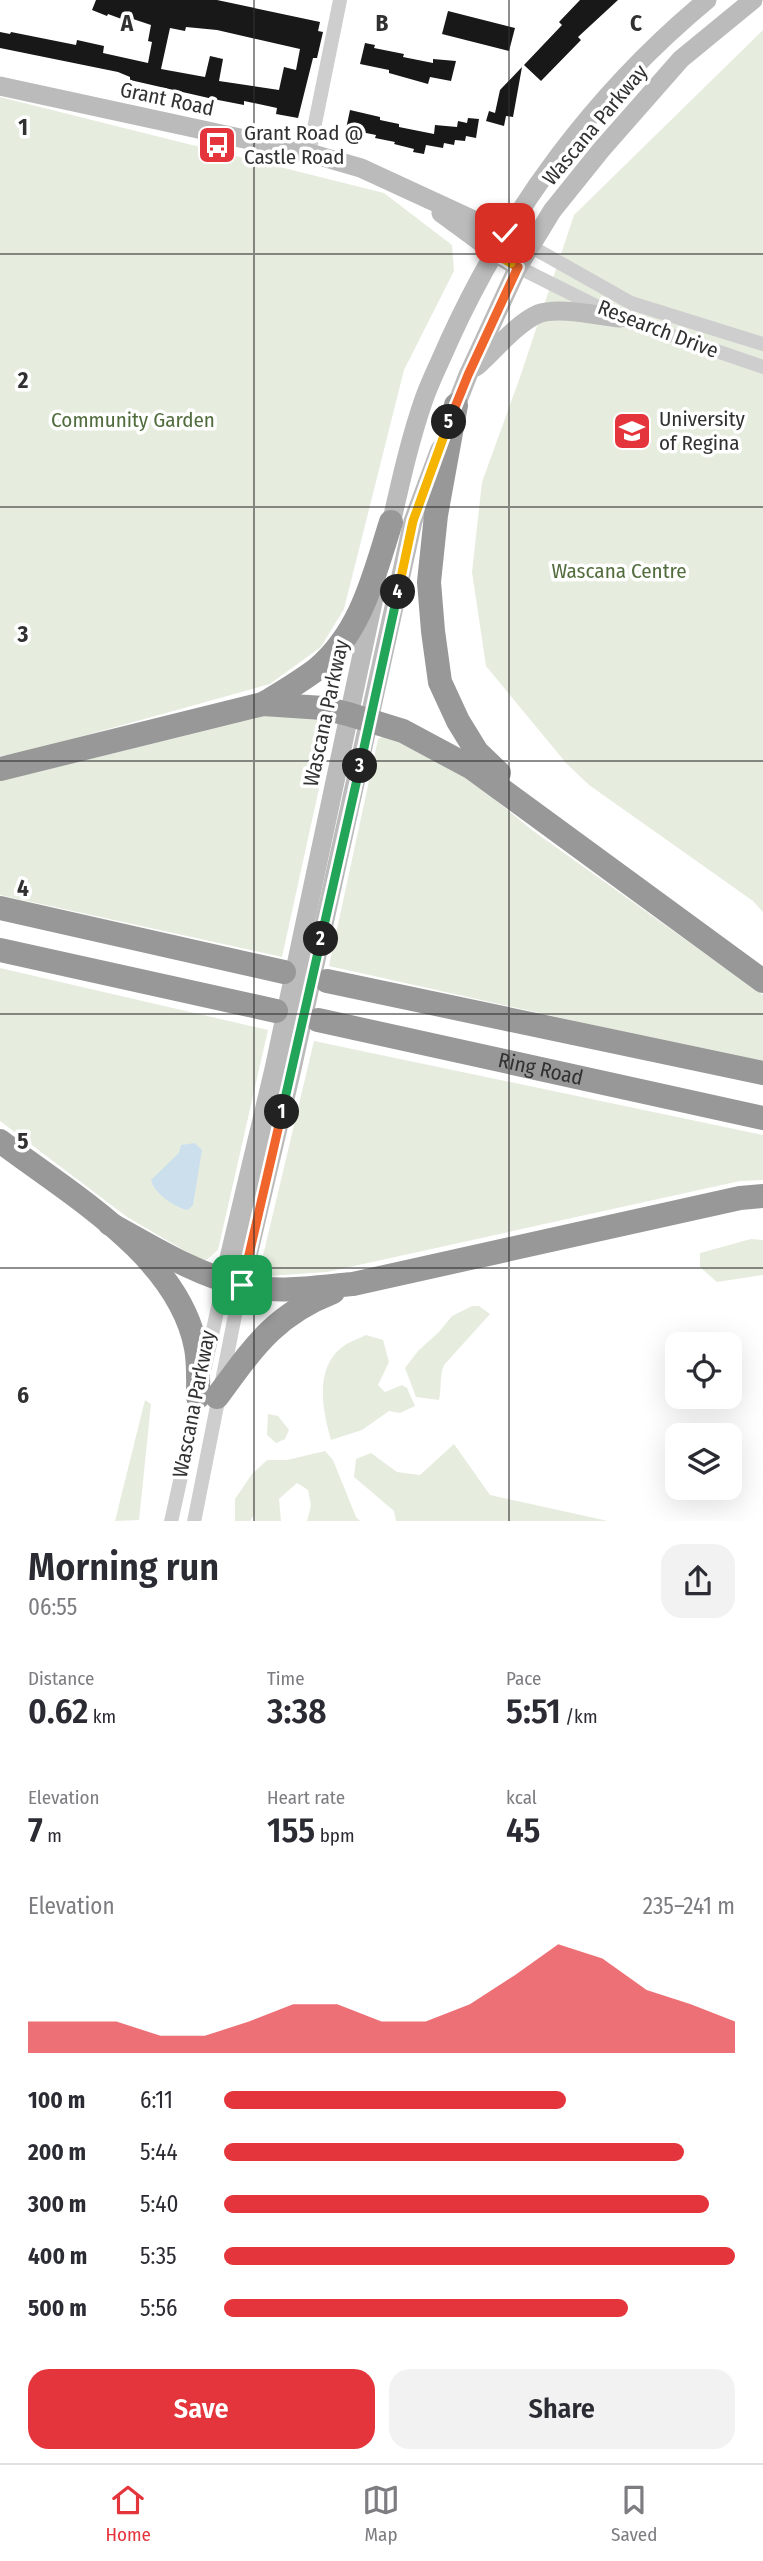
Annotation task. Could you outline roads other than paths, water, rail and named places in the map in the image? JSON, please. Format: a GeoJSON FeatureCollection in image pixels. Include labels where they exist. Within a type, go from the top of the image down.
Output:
{"type":"FeatureCollection","features":[{"type":"Feature","properties":{"kind":"highway"},"geometry":{"type":"LineString","coordinates":[[456,405],[436,514],[429,582],[440,682],[458,721],[477,752],[557,830]]}},
{"type":"Feature","properties":{"kind":"highway"},"geometry":{"type":"LineString","coordinates":[[263,704],[318,667],[350,632],[364,607],[391,522]]}},
{"type":"Feature","properties":{"kind":"highway"},"geometry":{"type":"LineString","coordinates":[[0,769],[263,704],[323,708],[359,718],[403,731],[472,768],[763,981]]}},
{"type":"Feature","properties":{"kind":"highway"},"geometry":{"type":"LineString","coordinates":[[0,908],[284,972]]}},
{"type":"Feature","properties":{"kind":"highway"},"geometry":{"type":"LineString","coordinates":[[0,950],[276,1011]]}},
{"type":"Feature","properties":{"kind":"highway","name":"Ring Road"},"geometry":{"type":"LineString","coordinates":[[327,981],[763,1073]]}},
{"type":"Feature","properties":{"kind":"highway","name":"Ring Road"},"geometry":{"type":"LineString","coordinates":[[318,1020],[763,1118]]}},
{"type":"Feature","properties":{"kind":"highway"},"geometry":{"type":"LineString","coordinates":[[0,1141],[110,1224],[160,1272],[176,1295],[196,1348],[208,1397]]}},
{"type":"Feature","properties":{"kind":"highway"},"geometry":{"type":"LineString","coordinates":[[208,1397],[292,1311],[316,1298],[353,1284],[726,1200],[763,1196]]}},
{"type":"Feature","properties":{"kind":"highway"},"geometry":{"type":"LineString","coordinates":[[110,1224],[191,1268],[233,1282],[279,1289],[353,1284]]}},
{"type":"Feature","properties":{"kind":"main road","name":"Wascana Parkway"},"geometry":{"type":"LineString","coordinates":[[233,1282],[283,1071],[359,718],[391,522],[424,399],[462,313],[505,233],[538,184],[608,95],[672,29],[708,0]]}},
{"type":"Feature","properties":{"kind":"main road","name":"Wascana Parkway"},"geometry":{"type":"LineString","coordinates":[[359,718],[413,521],[468,375],[518,267],[552,211],[576,180],[681,59],[753,0]]}},
{"type":"Feature","properties":{"kind":"main road","name":"Grant Road"},"geometry":{"type":"LineString","coordinates":[[0,86],[309,153],[361,168],[530,246]]}},
{"type":"Feature","properties":{"kind":"main road","name":"Grant Road"},"geometry":{"type":"LineString","coordinates":[[403,187],[494,253],[518,267]]}},
{"type":"Feature","properties":{"kind":"main road"},"geometry":{"type":"LineString","coordinates":[[468,375],[539,313],[565,311],[620,318]]}},
{"type":"Feature","properties":{"kind":"street"},"geometry":{"type":"LineString","coordinates":[[309,153],[336,1]]}},
{"type":"Feature","properties":{"kind":"street","name":"Research Drive"},"geometry":{"type":"LineString","coordinates":[[530,246],[631,303],[763,344]]}},
{"type":"Feature","properties":{"kind":"street","name":"Research Drive"},"geometry":{"type":"LineString","coordinates":[[518,267],[620,318],[763,367]]}},
{"type":"Feature","properties":{"kind":"street","name":"Wascana Parkway"},"geometry":{"type":"LineString","coordinates":[[171,1521],[208,1397],[233,1282]]}},
{"type":"Feature","properties":{"kind":"street","name":"Wascana Parkway"},"geometry":{"type":"LineString","coordinates":[[194,1521],[208,1397]]}},
{"type":"Feature","properties":{"kind":"water"},"geometry":{"type":"Polygon","coordinates":[[[195,1143],[202,1150],[193,1205],[188,1210],[166,1199],[156,1190],[151,1180],[179,1153],[181,1145],[195,1143]]]}},
{"type":"Feature","properties":{"kind":"place","name":"Grant Road @ Castle Road"},"geometry":{"type":"Point","coordinates":[217,145]}},
{"type":"Feature","properties":{"kind":"place","name":"University of Regina"},"geometry":{"type":"Point","coordinates":[632,431]}},
{"type":"Feature","properties":{"kind":"park label","name":"Community Garden"},"geometry":{"type":"Point","coordinates":[133,420]}},
{"type":"Feature","properties":{"kind":"park label","name":"Wascana Centre"},"geometry":{"type":"Point","coordinates":[619,571]}}]}
